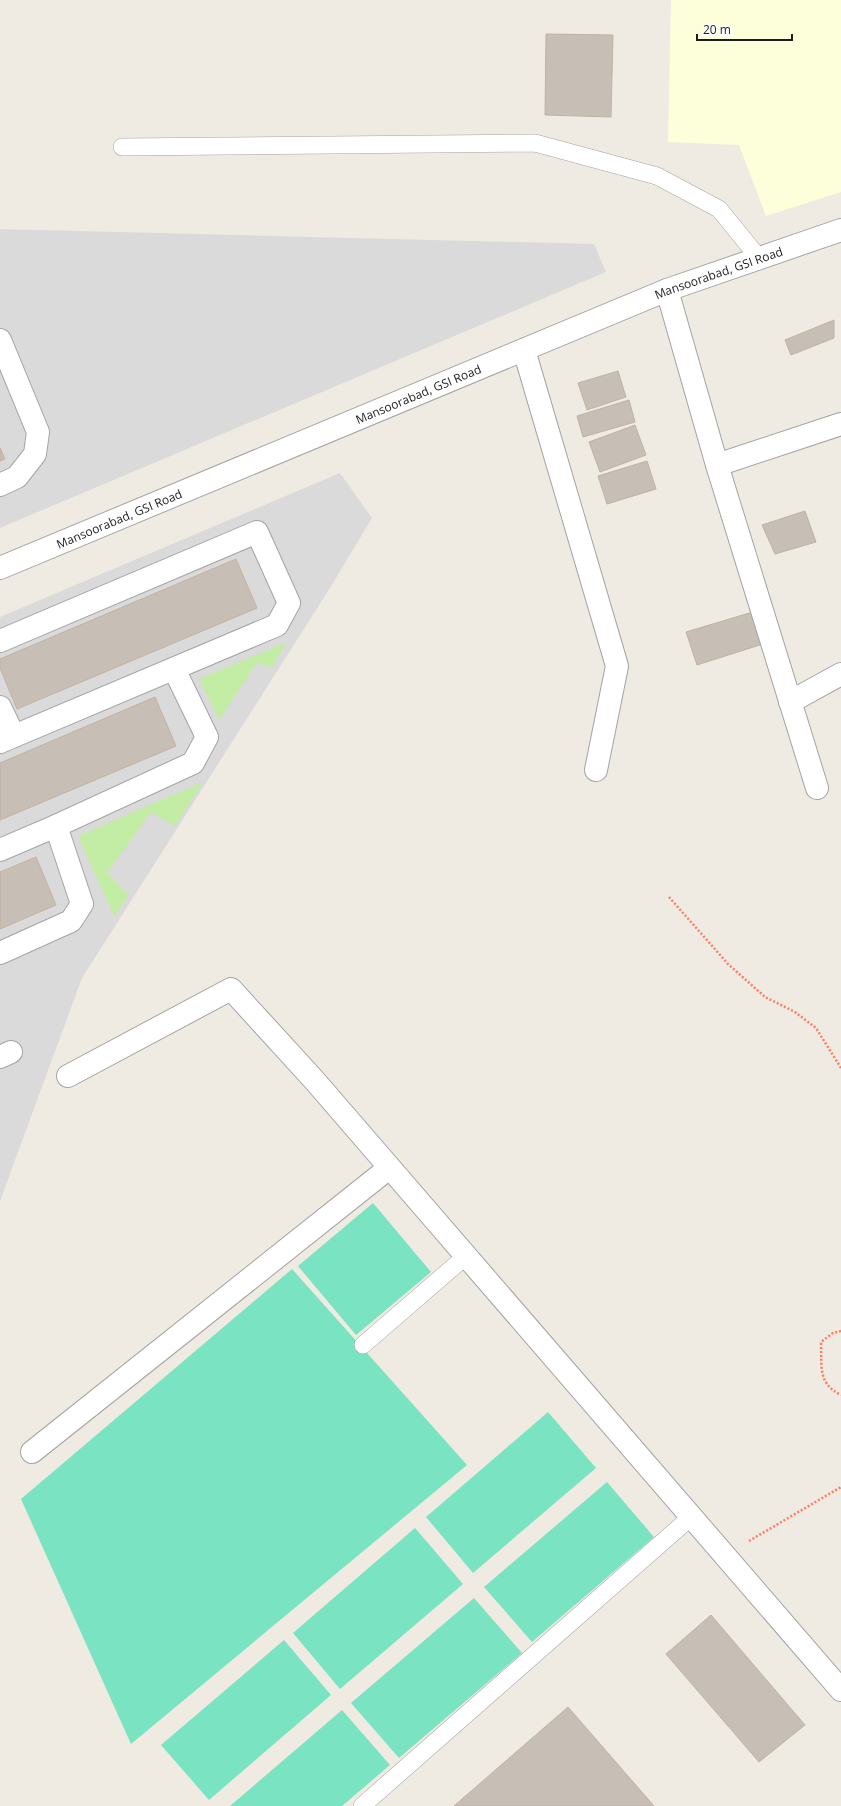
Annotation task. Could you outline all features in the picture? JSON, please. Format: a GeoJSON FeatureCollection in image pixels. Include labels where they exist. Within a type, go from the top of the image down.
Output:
{"type":"FeatureCollection","features":[{"type":"Feature","properties":{"kind":"street","name":"Mansoorabad, GSI Road"},"geometry":{"type":"LineString","coordinates":[[0,568],[667,290],[841,230]]}},
{"type":"Feature","properties":{"kind":"street"},"geometry":{"type":"LineString","coordinates":[[667,290],[717,465],[817,788]]}},
{"type":"Feature","properties":{"kind":"street"},"geometry":{"type":"LineString","coordinates":[[0,340],[38,432],[35,454],[17,477],[0,485]]}},
{"type":"Feature","properties":{"kind":"street"},"geometry":{"type":"LineString","coordinates":[[524,350],[617,666],[596,770]]}},
{"type":"Feature","properties":{"kind":"street"},"geometry":{"type":"LineString","coordinates":[[717,465],[841,424]]}},
{"type":"Feature","properties":{"kind":"street"},"geometry":{"type":"LineString","coordinates":[[0,641],[257,532],[289,603],[277,625],[7,739],[0,707]]}},
{"type":"Feature","properties":{"kind":"street"},"geometry":{"type":"LineString","coordinates":[[0,850],[193,763],[207,738],[174,669]]}},
{"type":"Feature","properties":{"kind":"street"},"geometry":{"type":"LineString","coordinates":[[790,702],[841,674]]}},
{"type":"Feature","properties":{"kind":"street"},"geometry":{"type":"LineString","coordinates":[[0,953],[71,921],[82,904],[56,826]]}},
{"type":"Feature","properties":{"kind":"street"},"geometry":{"type":"LineString","coordinates":[[68,1076],[231,988],[315,1081],[841,1690]]}},
{"type":"Feature","properties":{"kind":"street"},"geometry":{"type":"LineString","coordinates":[[32,1452],[389,1168]]}},
{"type":"Feature","properties":{"kind":"lane"},"geometry":{"type":"LineString","coordinates":[[122,147],[535,143],[657,176],[719,209],[759,258]]}},
{"type":"Feature","properties":{"kind":"lane"},"geometry":{"type":"LineString","coordinates":[[363,1345],[466,1256]]}},
{"type":"Feature","properties":{"kind":"lane"},"geometry":{"type":"LineString","coordinates":[[362,1806],[691,1517]]}},
{"type":"Feature","properties":{"kind":"path"},"geometry":{"type":"LineString","coordinates":[[669,897],[728,964],[765,997],[796,1012],[816,1028],[841,1068]]}},
{"type":"Feature","properties":{"kind":"path"},"geometry":{"type":"LineString","coordinates":[[841,1331],[833,1333],[821,1342],[822,1374],[825,1384],[841,1395]]}},
{"type":"Feature","properties":{"kind":"path"},"geometry":{"type":"LineString","coordinates":[[724,1556],[841,1487]]}},
{"type":"Feature","properties":{"kind":"shaded area"},"geometry":{"type":"Polygon","coordinates":[[[671,0],[841,0],[841,192],[766,216],[739,145],[668,142],[671,0]]]}},
{"type":"Feature","properties":{"kind":"shaded area"},"geometry":{"type":"Polygon","coordinates":[[[0,229],[594,244],[606,272],[0,528],[0,229]]]}},
{"type":"Feature","properties":{"kind":"shaded area"},"geometry":{"type":"Polygon","coordinates":[[[340,473],[372,518],[330,588],[82,978],[0,1201],[0,617],[340,473]]]}},
{"type":"Feature","properties":{"kind":"green space"},"geometry":{"type":"Polygon","coordinates":[[[287,642],[272,667],[257,663],[219,720],[199,679],[287,642]]]}},
{"type":"Feature","properties":{"kind":"green space"},"geometry":{"type":"Polygon","coordinates":[[[203,782],[175,826],[151,812],[107,873],[129,895],[114,916],[78,836],[203,782]]]}},
{"type":"Feature","properties":{"kind":"green space"},"geometry":{"type":"Polygon","coordinates":[[[373,1203],[431,1272],[356,1335],[298,1266],[373,1203]]]}},
{"type":"Feature","properties":{"kind":"green space"},"geometry":{"type":"Polygon","coordinates":[[[292,1269],[467,1465],[131,1744],[21,1499],[292,1269]]]}},
{"type":"Feature","properties":{"kind":"green space"},"geometry":{"type":"Polygon","coordinates":[[[548,1412],[596,1468],[473,1573],[426,1517],[548,1412]]]}},
{"type":"Feature","properties":{"kind":"green space"},"geometry":{"type":"Polygon","coordinates":[[[607,1482],[654,1537],[532,1642],[484,1587],[607,1482]]]}},
{"type":"Feature","properties":{"kind":"green space"},"geometry":{"type":"Polygon","coordinates":[[[415,1528],[463,1584],[340,1689],[293,1633],[415,1528]]]}},
{"type":"Feature","properties":{"kind":"green space"},"geometry":{"type":"Polygon","coordinates":[[[474,1598],[522,1653],[399,1758],[351,1703],[474,1598]]]}},
{"type":"Feature","properties":{"kind":"green space"},"geometry":{"type":"Polygon","coordinates":[[[284,1640],[331,1695],[209,1800],[161,1745],[284,1640]]]}},
{"type":"Feature","properties":{"kind":"green space"},"geometry":{"type":"Polygon","coordinates":[[[342,1710],[390,1765],[342,1806],[230,1806],[342,1710]]]}},
{"type":"Feature","properties":{"kind":"building"},"geometry":{"type":"Polygon","coordinates":[[[546,34],[613,35],[611,117],[545,115],[546,34]]]}},
{"type":"Feature","properties":{"kind":"building"},"geometry":{"type":"Polygon","coordinates":[[[834,320],[834,338],[791,355],[785,340],[834,320]]]}},
{"type":"Feature","properties":{"kind":"building"},"geometry":{"type":"Polygon","coordinates":[[[618,371],[626,397],[587,410],[578,383],[618,371]]]}},
{"type":"Feature","properties":{"kind":"building"},"geometry":{"type":"Polygon","coordinates":[[[629,400],[635,422],[583,437],[577,416],[629,400]]]}},
{"type":"Feature","properties":{"kind":"building"},"geometry":{"type":"Polygon","coordinates":[[[635,425],[646,455],[600,472],[589,442],[635,425]]]}},
{"type":"Feature","properties":{"kind":"building"},"geometry":{"type":"Polygon","coordinates":[[[0,448],[5,459],[0,461],[0,448]]]}},
{"type":"Feature","properties":{"kind":"building"},"geometry":{"type":"Polygon","coordinates":[[[647,461],[656,489],[607,504],[598,476],[647,461]]]}},
{"type":"Feature","properties":{"kind":"building"},"geometry":{"type":"Polygon","coordinates":[[[805,511],[816,542],[775,554],[762,525],[805,511]]]}},
{"type":"Feature","properties":{"kind":"building"},"geometry":{"type":"Polygon","coordinates":[[[236,559],[257,608],[17,709],[0,668],[0,659],[236,559]]]}},
{"type":"Feature","properties":{"kind":"building"},"geometry":{"type":"Polygon","coordinates":[[[756,611],[766,643],[697,665],[686,632],[756,611]]]}},
{"type":"Feature","properties":{"kind":"building"},"geometry":{"type":"Polygon","coordinates":[[[155,697],[176,746],[0,820],[0,763],[155,697]]]}},
{"type":"Feature","properties":{"kind":"building"},"geometry":{"type":"Polygon","coordinates":[[[36,857],[56,905],[0,929],[0,872],[36,857]]]}},
{"type":"Feature","properties":{"kind":"building"},"geometry":{"type":"Polygon","coordinates":[[[711,1615],[805,1725],[759,1762],[666,1654],[711,1615]]]}},
{"type":"Feature","properties":{"kind":"building"},"geometry":{"type":"Polygon","coordinates":[[[568,1707],[654,1806],[454,1806],[568,1707]]]}}]}
